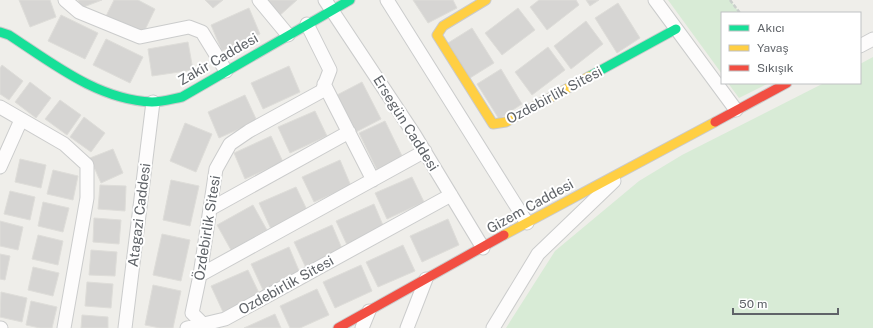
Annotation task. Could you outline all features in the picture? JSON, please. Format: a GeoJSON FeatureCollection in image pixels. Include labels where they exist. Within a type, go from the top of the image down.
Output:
{"type":"FeatureCollection","features":[{"type":"Feature","properties":{"kind":"street"},"geometry":{"type":"LineString","coordinates":[[65,0],[79,12],[140,37],[189,27],[202,32],[226,71]]}},
{"type":"Feature","properties":{"kind":"street"},"geometry":{"type":"LineString","coordinates":[[259,0],[288,35]]}},
{"type":"Feature","properties":{"kind":"street","name":"Zakir Caddesi"},"geometry":{"type":"LineString","coordinates":[[4,34],[74,77],[113,96],[153,102],[182,97],[307,24],[329,5],[350,0]]}},
{"type":"Feature","properties":{"kind":"street"},"geometry":{"type":"LineString","coordinates":[[387,0],[527,223]]}},
{"type":"Feature","properties":{"kind":"street","name":"Ozdebirlik Sitesi"},"geometry":{"type":"LineString","coordinates":[[486,0],[443,26],[437,35],[493,124],[506,122],[676,29]]}},
{"type":"Feature","properties":{"kind":"street"},"geometry":{"type":"LineString","coordinates":[[655,0],[736,110]]}},
{"type":"Feature","properties":{"kind":"street","name":"Ersegün Caddesi"},"geometry":{"type":"LineString","coordinates":[[329,5],[425,151],[483,248]]}},
{"type":"Feature","properties":{"kind":"street"},"geometry":{"type":"LineString","coordinates":[[0,24],[4,34]]}},
{"type":"Feature","properties":{"kind":"street"},"geometry":{"type":"LineString","coordinates":[[307,24],[330,70],[324,84],[373,180]]}},
{"type":"Feature","properties":{"kind":"street"},"geometry":{"type":"LineString","coordinates":[[861,45],[873,39]]}},
{"type":"Feature","properties":{"kind":"street","name":"Özdebirlik Sitesi"},"geometry":{"type":"LineString","coordinates":[[202,323],[192,313],[200,275],[216,169],[230,144],[249,131],[322,91],[324,84]]}},
{"type":"Feature","properties":{"kind":"street","name":"Gizem Caddesi"},"geometry":{"type":"LineString","coordinates":[[338,328],[527,223],[785,84]]}},
{"type":"Feature","properties":{"kind":"street","name":"Atagazi Caddesi"},"geometry":{"type":"LineString","coordinates":[[125,328],[153,102]]}},
{"type":"Feature","properties":{"kind":"street"},"geometry":{"type":"LineString","coordinates":[[0,107],[64,144],[87,165],[87,198],[64,328]]}},
{"type":"Feature","properties":{"kind":"street"},"geometry":{"type":"LineString","coordinates":[[0,167],[21,120]]}},
{"type":"Feature","properties":{"kind":"street"},"geometry":{"type":"LineString","coordinates":[[210,209],[349,132]]}},
{"type":"Feature","properties":{"kind":"street"},"geometry":{"type":"LineString","coordinates":[[200,275],[425,151]]}},
{"type":"Feature","properties":{"kind":"street"},"geometry":{"type":"LineString","coordinates":[[492,328],[538,254],[622,172]]}},
{"type":"Feature","properties":{"kind":"street","name":"Ozdebirlik Sitesi"},"geometry":{"type":"LineString","coordinates":[[187,328],[202,323],[225,319],[452,195]]}},
{"type":"Feature","properties":{"kind":"street"},"geometry":{"type":"LineString","coordinates":[[407,328],[426,279]]}},
{"type":"Feature","properties":{"kind":"street"},"geometry":{"type":"LineString","coordinates":[[362,328],[369,311]]}},
{"type":"Feature","properties":{"kind":"path"},"geometry":{"type":"LineString","coordinates":[[730,0],[739,12]]}},
{"type":"Feature","properties":{"kind":"green space"},"geometry":{"type":"Polygon","coordinates":[[[668,0],[730,0],[739,12],[721,12],[721,73],[668,0]]]}},
{"type":"Feature","properties":{"kind":"green space"},"geometry":{"type":"Polygon","coordinates":[[[873,57],[873,328],[506,328],[555,251],[639,181],[682,155],[822,84],[861,84],[861,63],[873,57]]]}},
{"type":"Feature","properties":{"kind":"green space"},"geometry":{"type":"Polygon","coordinates":[[[729,84],[767,84],[739,98],[729,84]]]}},
{"type":"Feature","properties":{"kind":"building"},"geometry":{"type":"Polygon","coordinates":[[[19,0],[50,0],[56,17],[30,27],[19,0]]]}},
{"type":"Feature","properties":{"kind":"building"},"geometry":{"type":"Polygon","coordinates":[[[78,0],[102,0],[81,8],[78,0]]]}},
{"type":"Feature","properties":{"kind":"building"},"geometry":{"type":"Polygon","coordinates":[[[114,0],[138,0],[155,9],[143,34],[106,16],[114,0]]]}},
{"type":"Feature","properties":{"kind":"building"},"geometry":{"type":"Polygon","coordinates":[[[205,0],[223,0],[213,8],[205,0]]]}},
{"type":"Feature","properties":{"kind":"building"},"geometry":{"type":"Polygon","coordinates":[[[263,0],[297,0],[278,17],[263,0]]]}},
{"type":"Feature","properties":{"kind":"building"},"geometry":{"type":"Polygon","coordinates":[[[413,0],[453,0],[457,8],[428,23],[413,0]]]}},
{"type":"Feature","properties":{"kind":"building"},"geometry":{"type":"Polygon","coordinates":[[[539,0],[576,0],[579,5],[547,30],[530,7],[539,0]]]}},
{"type":"Feature","properties":{"kind":"building"},"geometry":{"type":"Polygon","coordinates":[[[586,0],[599,0],[590,6],[586,0]]]}},
{"type":"Feature","properties":{"kind":"building"},"geometry":{"type":"Polygon","coordinates":[[[618,3],[640,38],[617,53],[595,18],[618,3]]]}},
{"type":"Feature","properties":{"kind":"building"},"geometry":{"type":"Polygon","coordinates":[[[249,8],[260,34],[222,51],[211,25],[249,8]]]}},
{"type":"Feature","properties":{"kind":"building"},"geometry":{"type":"Polygon","coordinates":[[[518,8],[535,30],[502,55],[485,33],[518,8]]]}},
{"type":"Feature","properties":{"kind":"building"},"geometry":{"type":"Polygon","coordinates":[[[61,15],[98,33],[85,59],[48,41],[61,15]]]}},
{"type":"Feature","properties":{"kind":"building"},"geometry":{"type":"Polygon","coordinates":[[[586,21],[603,44],[571,69],[554,46],[586,21]]]}},
{"type":"Feature","properties":{"kind":"building"},"geometry":{"type":"Polygon","coordinates":[[[472,28],[494,63],[470,78],[448,43],[472,28]]]}},
{"type":"Feature","properties":{"kind":"building"},"geometry":{"type":"Polygon","coordinates":[[[106,39],[143,57],[130,83],[93,65],[106,39]]]}},
{"type":"Feature","properties":{"kind":"building"},"geometry":{"type":"Polygon","coordinates":[[[188,42],[193,70],[152,76],[148,49],[188,42]]]}},
{"type":"Feature","properties":{"kind":"building"},"geometry":{"type":"Polygon","coordinates":[[[548,47],[565,70],[532,95],[515,72],[548,47]]]}},
{"type":"Feature","properties":{"kind":"building"},"geometry":{"type":"Polygon","coordinates":[[[2,65],[23,81],[9,100],[0,94],[0,68],[2,65]]]}},
{"type":"Feature","properties":{"kind":"building"},"geometry":{"type":"Polygon","coordinates":[[[289,66],[300,92],[263,109],[251,83],[289,66]]]}},
{"type":"Feature","properties":{"kind":"building"},"geometry":{"type":"Polygon","coordinates":[[[501,69],[522,104],[499,119],[477,84],[501,69]]]}},
{"type":"Feature","properties":{"kind":"building"},"geometry":{"type":"Polygon","coordinates":[[[30,82],[51,98],[36,118],[15,102],[30,82]]]}},
{"type":"Feature","properties":{"kind":"building"},"geometry":{"type":"Polygon","coordinates":[[[362,82],[381,119],[356,132],[337,95],[362,82]]]}},
{"type":"Feature","properties":{"kind":"building"},"geometry":{"type":"Polygon","coordinates":[[[245,95],[257,121],[219,138],[208,112],[245,95]]]}},
{"type":"Feature","properties":{"kind":"building"},"geometry":{"type":"Polygon","coordinates":[[[60,100],[81,115],[67,135],[45,119],[60,100]]]}},
{"type":"Feature","properties":{"kind":"building"},"geometry":{"type":"Polygon","coordinates":[[[315,111],[327,136],[290,153],[278,127],[315,111]]]}},
{"type":"Feature","properties":{"kind":"building"},"geometry":{"type":"Polygon","coordinates":[[[84,117],[105,133],[91,152],[70,137],[84,117]]]}},
{"type":"Feature","properties":{"kind":"building"},"geometry":{"type":"Polygon","coordinates":[[[385,121],[403,158],[377,170],[359,133],[385,121]]]}},
{"type":"Feature","properties":{"kind":"building"},"geometry":{"type":"Polygon","coordinates":[[[185,123],[212,134],[196,172],[170,161],[185,123]]]}},
{"type":"Feature","properties":{"kind":"building"},"geometry":{"type":"Polygon","coordinates":[[[271,136],[283,162],[245,179],[234,153],[271,136]]]}},
{"type":"Feature","properties":{"kind":"building"},"geometry":{"type":"Polygon","coordinates":[[[113,149],[123,173],[101,183],[90,158],[113,149]]]}},
{"type":"Feature","properties":{"kind":"building"},"geometry":{"type":"Polygon","coordinates":[[[20,159],[46,165],[41,188],[15,182],[20,159]]]}},
{"type":"Feature","properties":{"kind":"building"},"geometry":{"type":"Polygon","coordinates":[[[340,160],[351,186],[314,202],[302,177],[340,160]]]}},
{"type":"Feature","properties":{"kind":"building"},"geometry":{"type":"Polygon","coordinates":[[[53,170],[78,176],[73,200],[47,194],[53,170]]]}},
{"type":"Feature","properties":{"kind":"building"},"geometry":{"type":"Polygon","coordinates":[[[412,177],[424,202],[387,219],[375,193],[412,177]]]}},
{"type":"Feature","properties":{"kind":"building"},"geometry":{"type":"Polygon","coordinates":[[[171,180],[199,186],[190,226],[163,220],[171,180]]]}},
{"type":"Feature","properties":{"kind":"building"},"geometry":{"type":"Polygon","coordinates":[[[100,185],[126,186],[125,211],[98,209],[100,185]]]}},
{"type":"Feature","properties":{"kind":"building"},"geometry":{"type":"Polygon","coordinates":[[[296,187],[308,212],[271,229],[259,203],[296,187]]]}},
{"type":"Feature","properties":{"kind":"building"},"geometry":{"type":"Polygon","coordinates":[[[10,191],[35,197],[30,220],[4,214],[10,191]]]}},
{"type":"Feature","properties":{"kind":"building"},"geometry":{"type":"Polygon","coordinates":[[[43,202],[69,208],[63,232],[38,226],[43,202]]]}},
{"type":"Feature","properties":{"kind":"building"},"geometry":{"type":"Polygon","coordinates":[[[374,204],[385,230],[348,247],[336,221],[374,204]]]}},
{"type":"Feature","properties":{"kind":"building"},"geometry":{"type":"Polygon","coordinates":[[[253,205],[267,230],[231,250],[217,225],[253,205]]]}},
{"type":"Feature","properties":{"kind":"building"},"geometry":{"type":"Polygon","coordinates":[[[94,218],[121,220],[119,244],[93,242],[94,218]]]}},
{"type":"Feature","properties":{"kind":"building"},"geometry":{"type":"Polygon","coordinates":[[[448,219],[459,245],[422,262],[410,236],[448,219]]]}},
{"type":"Feature","properties":{"kind":"building"},"geometry":{"type":"Polygon","coordinates":[[[0,221],[23,227],[18,250],[0,246],[0,221]]]}},
{"type":"Feature","properties":{"kind":"building"},"geometry":{"type":"Polygon","coordinates":[[[332,225],[343,251],[306,268],[294,242],[332,225]]]}},
{"type":"Feature","properties":{"kind":"building"},"geometry":{"type":"Polygon","coordinates":[[[162,234],[190,240],[181,281],[153,275],[162,234]]]}},
{"type":"Feature","properties":{"kind":"building"},"geometry":{"type":"Polygon","coordinates":[[[38,235],[63,241],[58,265],[32,259],[38,235]]]}},
{"type":"Feature","properties":{"kind":"building"},"geometry":{"type":"Polygon","coordinates":[[[403,245],[415,271],[378,287],[366,262],[403,245]]]}},
{"type":"Feature","properties":{"kind":"building"},"geometry":{"type":"Polygon","coordinates":[[[289,247],[300,273],[263,290],[251,264],[289,247]]]}},
{"type":"Feature","properties":{"kind":"building"},"geometry":{"type":"Polygon","coordinates":[[[91,250],[117,252],[115,276],[89,275],[91,250]]]}},
{"type":"Feature","properties":{"kind":"building"},"geometry":{"type":"Polygon","coordinates":[[[0,254],[10,256],[5,280],[0,279],[0,254]]]}},
{"type":"Feature","properties":{"kind":"building"},"geometry":{"type":"Polygon","coordinates":[[[361,265],[372,291],[335,308],[323,282],[361,265]]]}},
{"type":"Feature","properties":{"kind":"building"},"geometry":{"type":"Polygon","coordinates":[[[33,267],[59,273],[53,296],[28,290],[33,267]]]}},
{"type":"Feature","properties":{"kind":"building"},"geometry":{"type":"Polygon","coordinates":[[[248,270],[260,295],[223,312],[211,286],[248,270]]]}},
{"type":"Feature","properties":{"kind":"building"},"geometry":{"type":"Polygon","coordinates":[[[87,282],[113,284],[111,308],[85,306],[87,282]]]}},
{"type":"Feature","properties":{"kind":"building"},"geometry":{"type":"Polygon","coordinates":[[[153,285],[181,291],[173,328],[160,328],[145,325],[153,285]]]}},
{"type":"Feature","properties":{"kind":"building"},"geometry":{"type":"Polygon","coordinates":[[[317,289],[329,315],[300,328],[290,328],[280,306],[317,289]]]}},
{"type":"Feature","properties":{"kind":"building"},"geometry":{"type":"Polygon","coordinates":[[[1,292],[27,298],[22,322],[0,317],[1,292]]]}},
{"type":"Feature","properties":{"kind":"building"},"geometry":{"type":"Polygon","coordinates":[[[31,301],[57,307],[52,328],[40,328],[26,325],[31,301]]]}},
{"type":"Feature","properties":{"kind":"building"},"geometry":{"type":"Polygon","coordinates":[[[275,314],[281,328],[244,328],[275,314]]]}},
{"type":"Feature","properties":{"kind":"building"},"geometry":{"type":"Polygon","coordinates":[[[82,315],[108,317],[108,328],[81,328],[82,315]]]}},
{"type":"Feature","properties":{"kind":"traffic: fast"},"geometry":{"type":"LineString","coordinates":[[0,32],[9,35],[59,68],[94,87],[113,95],[132,100],[156,102],[182,97],[350,0]]}},
{"type":"Feature","properties":{"kind":"traffic: fast"},"geometry":{"type":"LineString","coordinates":[[590,76],[676,29]]}},
{"type":"Feature","properties":{"kind":"traffic: slow"},"geometry":{"type":"LineString","coordinates":[[486,0],[443,26],[437,35],[493,124],[506,122],[590,76]]}},
{"type":"Feature","properties":{"kind":"traffic: slow"},"geometry":{"type":"LineString","coordinates":[[504,235],[715,122]]}},
{"type":"Feature","properties":{"kind":"traffic: jam"},"geometry":{"type":"LineString","coordinates":[[715,122],[785,84]]}},
{"type":"Feature","properties":{"kind":"traffic: jam"},"geometry":{"type":"LineString","coordinates":[[338,328],[504,235]]}}]}
